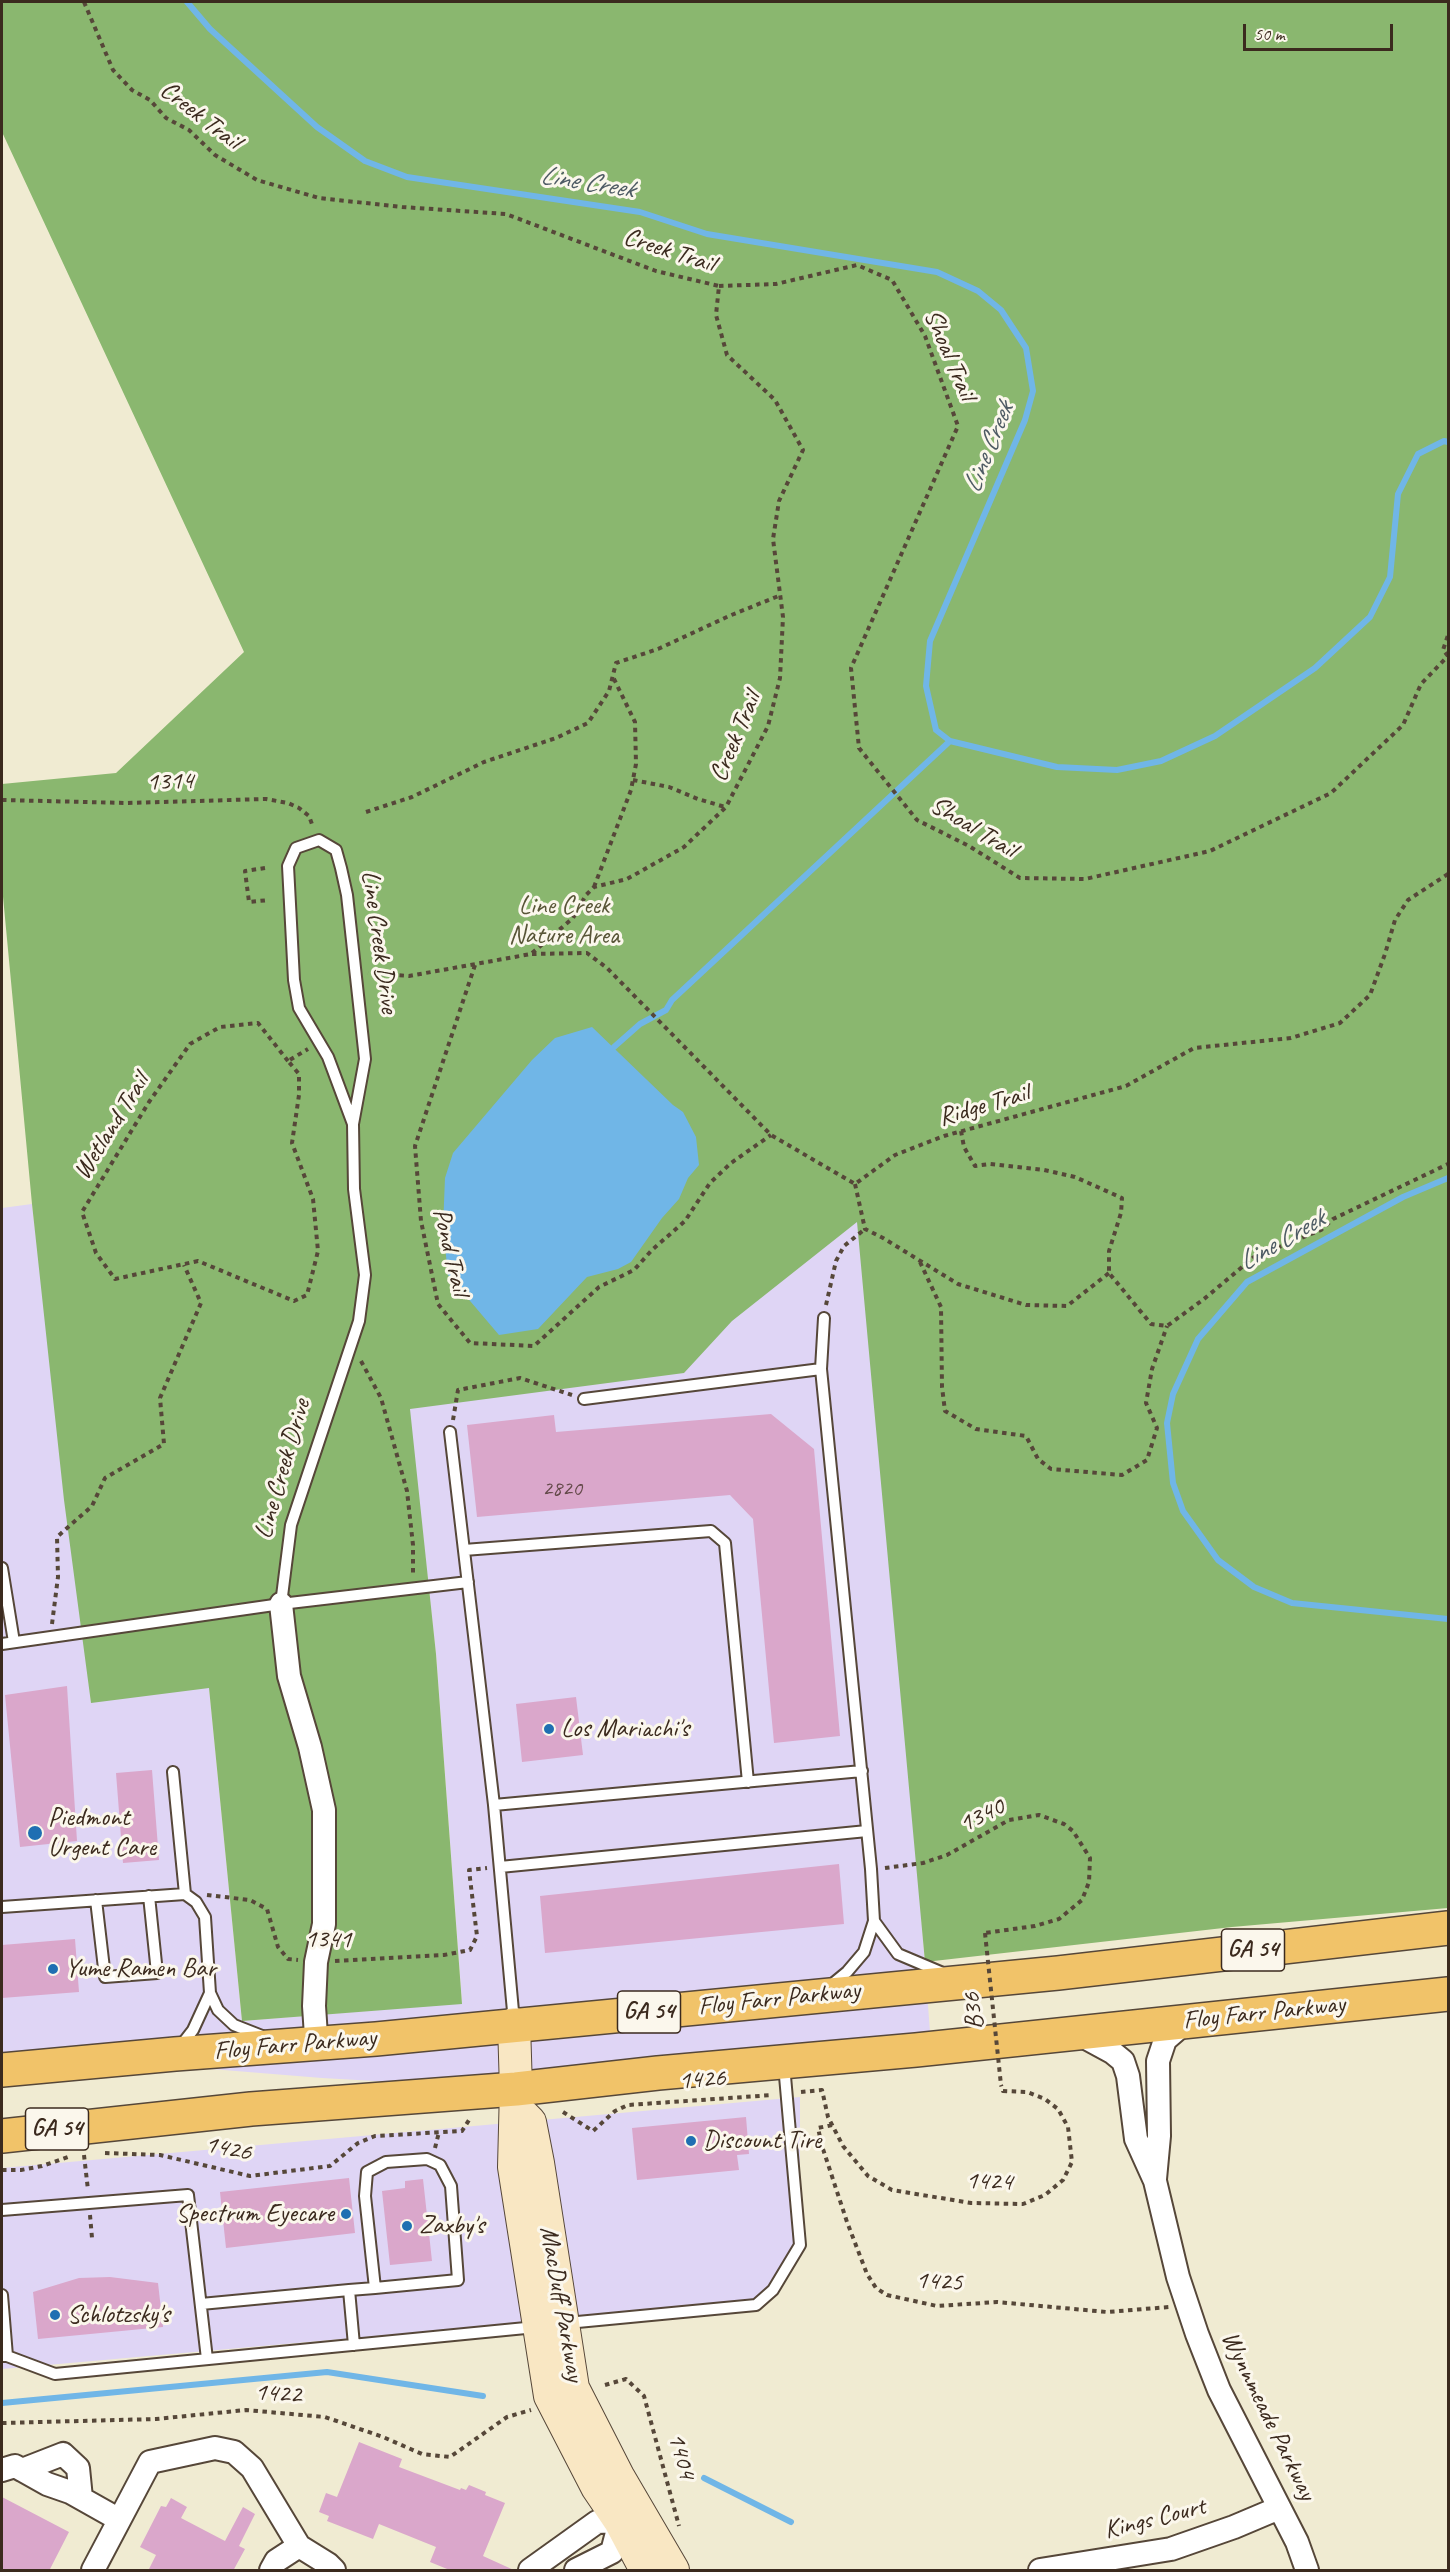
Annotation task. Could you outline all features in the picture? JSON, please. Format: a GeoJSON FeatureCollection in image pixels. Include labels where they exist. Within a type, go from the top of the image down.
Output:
{"type":"FeatureCollection","features":[{"type":"Feature","properties":{"kind":"main road","name":"Floy Farr Parkway"},"geometry":{"type":"LineString","coordinates":[[2,2070],[304,2045],[979,1981],[1449,1928]]}},
{"type":"Feature","properties":{"kind":"main road","name":"Floy Farr Parkway"},"geometry":{"type":"LineString","coordinates":[[2,2136],[112,2123],[516,2089],[658,2073],[786,2078],[1077,2033],[1449,1994]]}},
{"type":"Feature","properties":{"kind":"main road","name":"Floy Farr Parkway"},"geometry":{"type":"LineString","coordinates":[[2,2122],[58,2119],[112,2123]]}},
{"type":"Feature","properties":{"kind":"street","name":"Line Creek Drive"},"geometry":{"type":"LineString","coordinates":[[281,1605],[289,1676],[310,1747],[324,1810],[324,1924],[316,1962],[314,2006],[316,2037],[304,2045]]}},
{"type":"Feature","properties":{"kind":"street","name":"Wynnmeade Parkway"},"geometry":{"type":"LineString","coordinates":[[1155,2181],[1159,2136],[1158,2061],[1165,2040],[1188,2020]]}},
{"type":"Feature","properties":{"kind":"street","name":"MacDuff Parkway"},"geometry":{"type":"LineString","coordinates":[[514,2024],[516,2089],[524,2115],[530,2122],[549,2325],[550,2396],[597,2487],[629,2515],[673,2571]]}},
{"type":"Feature","properties":{"kind":"street","name":"Wynnmeade Parkway"},"geometry":{"type":"LineString","coordinates":[[1077,2033],[1124,2061],[1136,2139],[1155,2181],[1187,2302],[1219,2390],[1297,2542],[1307,2571]]}},
{"type":"Feature","properties":{"kind":"street"},"geometry":{"type":"LineString","coordinates":[[93,2571],[118,2519],[134,2497],[150,2462],[215,2448],[234,2452],[252,2468],[299,2546],[328,2564],[334,2571]]}},
{"type":"Feature","properties":{"kind":"street"},"geometry":{"type":"LineString","coordinates":[[11,2470],[63,2454],[78,2468],[81,2498]]}},
{"type":"Feature","properties":{"kind":"street"},"geometry":{"type":"LineString","coordinates":[[11,2470],[81,2498],[118,2519]]}},
{"type":"Feature","properties":{"kind":"street","name":"Kings Court"},"geometry":{"type":"LineString","coordinates":[[1040,2571],[1171,2549],[1279,2508]]}},
{"type":"Feature","properties":{"kind":"street","name":"MacDuff Parkway"},"geometry":{"type":"LineString","coordinates":[[629,2515],[646,2571]]}},
{"type":"Feature","properties":{"kind":"street"},"geometry":{"type":"LineString","coordinates":[[530,2571],[597,2522],[629,2515]]}},
{"type":"Feature","properties":{"kind":"street"},"geometry":{"type":"LineString","coordinates":[[576,2571],[612,2552],[629,2515]]}},
{"type":"Feature","properties":{"kind":"street"},"geometry":{"type":"LineString","coordinates":[[271,2571],[276,2561],[299,2546]]}},
{"type":"Feature","properties":{"kind":"lane","name":"Line Creek Drive"},"geometry":{"type":"LineString","coordinates":[[281,1605],[291,1525],[358,1321],[365,1275],[354,1189],[353,1124],[365,1059],[356,970],[341,868],[336,850],[319,840],[296,848],[288,866],[292,953],[299,1008],[328,1057],[353,1124]]}},
{"type":"Feature","properties":{"kind":"lane"},"geometry":{"type":"LineString","coordinates":[[819,1995],[847,1972],[864,1952],[874,1921],[862,1771],[821,1368],[824,1318]]}},
{"type":"Feature","properties":{"kind":"lane"},"geometry":{"type":"LineString","coordinates":[[584,1399],[821,1368]]}},
{"type":"Feature","properties":{"kind":"lane"},"geometry":{"type":"LineString","coordinates":[[450,1432],[494,1805],[514,2024]]}},
{"type":"Feature","properties":{"kind":"lane"},"geometry":{"type":"LineString","coordinates":[[464,1550],[711,1531],[725,1542],[748,1782]]}},
{"type":"Feature","properties":{"kind":"lane"},"geometry":{"type":"LineString","coordinates":[[2,1568],[14,1642]]}},
{"type":"Feature","properties":{"kind":"lane"},"geometry":{"type":"LineString","coordinates":[[2,1644],[281,1605],[468,1582]]}},
{"type":"Feature","properties":{"kind":"lane"},"geometry":{"type":"LineString","coordinates":[[494,1805],[862,1771]]}},
{"type":"Feature","properties":{"kind":"lane"},"geometry":{"type":"LineString","coordinates":[[173,1772],[185,1894]]}},
{"type":"Feature","properties":{"kind":"lane"},"geometry":{"type":"LineString","coordinates":[[500,1867],[867,1831]]}},
{"type":"Feature","properties":{"kind":"lane"},"geometry":{"type":"LineString","coordinates":[[2,1908],[185,1894],[196,1902],[205,1917],[210,1993],[218,2010],[234,2025],[304,2045]]}},
{"type":"Feature","properties":{"kind":"lane"},"geometry":{"type":"LineString","coordinates":[[96,1900],[105,1977],[157,1973],[149,1896]]}},
{"type":"Feature","properties":{"kind":"lane"},"geometry":{"type":"LineString","coordinates":[[874,1921],[898,1954],[938,1972],[979,1981]]}},
{"type":"Feature","properties":{"kind":"lane"},"geometry":{"type":"LineString","coordinates":[[175,2054],[192,2030],[210,1993]]}},
{"type":"Feature","properties":{"kind":"lane"},"geometry":{"type":"LineString","coordinates":[[2,2295],[4,2356],[55,2374],[756,2305],[773,2290],[800,2245],[786,2078]]}},
{"type":"Feature","properties":{"kind":"lane"},"geometry":{"type":"LineString","coordinates":[[201,2304],[375,2288],[458,2280],[451,2186],[440,2165],[427,2159],[386,2162],[367,2172],[365,2196],[375,2288]]}},
{"type":"Feature","properties":{"kind":"lane"},"geometry":{"type":"LineString","coordinates":[[2,2210],[188,2195],[207,2359]]}},
{"type":"Feature","properties":{"kind":"lane"},"geometry":{"type":"LineString","coordinates":[[349,2290],[354,2345]]}},
{"type":"Feature","properties":{"kind":"path","name":"Creek Trail"},"geometry":{"type":"LineString","coordinates":[[84,2],[113,70],[132,90],[150,100],[166,118],[189,130],[215,155],[257,180],[319,198],[402,207],[506,214],[656,271],[719,286],[716,315],[727,355],[775,399],[803,450],[779,501],[773,539],[783,617],[778,688],[768,726],[726,807],[684,847],[627,879],[594,887]]}},
{"type":"Feature","properties":{"kind":"path","name":"Shoal Trail"},"geometry":{"type":"LineString","coordinates":[[719,286],[777,284],[857,265],[892,280],[925,336],[958,426],[851,668],[859,748],[917,820],[969,846],[1020,879],[1085,879],[1210,851],[1331,794],[1403,725],[1422,684],[1448,656]]}},
{"type":"Feature","properties":{"kind":"path"},"geometry":{"type":"LineString","coordinates":[[366,812],[412,797],[484,762],[556,738],[588,723],[609,691],[616,663],[658,649],[781,595]]}},
{"type":"Feature","properties":{"kind":"path"},"geometry":{"type":"LineString","coordinates":[[1448,656],[1443,650],[1449,635]]}},
{"type":"Feature","properties":{"kind":"path"},"geometry":{"type":"LineString","coordinates":[[531,954],[573,918],[586,895],[594,887],[633,780],[636,764],[635,722],[613,676]]}},
{"type":"Feature","properties":{"kind":"path"},"geometry":{"type":"LineString","coordinates":[[633,780],[669,787],[726,807]]}},
{"type":"Feature","properties":{"kind":"path","name":"1314"},"geometry":{"type":"LineString","coordinates":[[2,800],[127,803],[266,799],[288,803],[299,808],[309,816],[319,840]]}},
{"type":"Feature","properties":{"kind":"path"},"geometry":{"type":"LineString","coordinates":[[265,868],[245,871],[249,902],[269,900]]}},
{"type":"Feature","properties":{"kind":"path","name":"Ridge Trail"},"geometry":{"type":"LineString","coordinates":[[855,1184],[895,1155],[960,1131],[1126,1086],[1194,1048],[1291,1038],[1340,1023],[1370,995],[1395,920],[1408,900],[1449,874]]}},
{"type":"Feature","properties":{"kind":"path"},"geometry":{"type":"LineString","coordinates":[[356,970],[376,975],[409,976],[531,954],[587,953],[607,968],[771,1135],[855,1184],[865,1229]]}},
{"type":"Feature","properties":{"kind":"path","name":"Pond Trail"},"geometry":{"type":"LineString","coordinates":[[475,965],[415,1146],[420,1221],[438,1304],[470,1343],[534,1346],[599,1287],[633,1270],[685,1221],[710,1183],[731,1163],[771,1135]]}},
{"type":"Feature","properties":{"kind":"path","name":"Wetland Trail"},"geometry":{"type":"LineString","coordinates":[[258,1023],[288,1061],[299,1074],[299,1095],[292,1143],[313,1199],[318,1251],[307,1295],[294,1301],[198,1262],[115,1279],[96,1254],[82,1212],[149,1102],[190,1044],[220,1027],[258,1023]]}},
{"type":"Feature","properties":{"kind":"path"},"geometry":{"type":"LineString","coordinates":[[288,1061],[319,1042]]}},
{"type":"Feature","properties":{"kind":"path"},"geometry":{"type":"LineString","coordinates":[[960,1131],[964,1147],[975,1166],[990,1164],[1044,1170],[1075,1177],[1122,1198],[1121,1214],[1109,1251],[1109,1273],[1151,1324],[1167,1326]]}},
{"type":"Feature","properties":{"kind":"path"},"geometry":{"type":"LineString","coordinates":[[920,1262],[941,1307],[942,1387],[945,1411],[976,1429],[1026,1436],[1038,1459],[1051,1470],[1122,1475],[1147,1460],[1157,1428],[1146,1403],[1152,1369],[1167,1326],[1204,1299],[1254,1257],[1321,1230],[1333,1220],[1449,1164]]}},
{"type":"Feature","properties":{"kind":"path"},"geometry":{"type":"LineString","coordinates":[[865,1229],[958,1284],[1026,1305],[1067,1306],[1109,1273]]}},
{"type":"Feature","properties":{"kind":"path"},"geometry":{"type":"LineString","coordinates":[[824,1318],[836,1261],[844,1246],[865,1229]]}},
{"type":"Feature","properties":{"kind":"path"},"geometry":{"type":"LineString","coordinates":[[51,1636],[58,1577],[57,1537],[92,1506],[105,1478],[164,1444],[160,1398],[201,1303],[184,1265]]}},
{"type":"Feature","properties":{"kind":"path"},"geometry":{"type":"LineString","coordinates":[[351,1344],[381,1398],[407,1491],[413,1545],[413,1589]]}},
{"type":"Feature","properties":{"kind":"path"},"geometry":{"type":"LineString","coordinates":[[450,1432],[458,1390],[520,1378],[584,1399]]}},
{"type":"Feature","properties":{"kind":"path","name":"1340"},"geometry":{"type":"LineString","coordinates":[[871,1869],[913,1865],[947,1855],[1009,1821],[1039,1815],[1064,1824],[1073,1831],[1090,1858],[1089,1882],[1082,1900],[1059,1919],[1035,1926],[986,1933]]}},
{"type":"Feature","properties":{"kind":"path","name":"1341"},"geometry":{"type":"LineString","coordinates":[[185,1894],[250,1900],[267,1909],[278,1947],[288,1959],[316,1962],[433,1956],[470,1950],[477,1936],[469,1870],[500,1867]]}},
{"type":"Feature","properties":{"kind":"path","name":"B36"},"geometry":{"type":"LineString","coordinates":[[986,1933],[1001,2085]]}},
{"type":"Feature","properties":{"kind":"path","name":"1426"},"geometry":{"type":"LineString","coordinates":[[564,2112],[593,2131],[615,2111],[628,2105],[786,2078],[822,2090]]}},
{"type":"Feature","properties":{"kind":"path","name":"1424"},"geometry":{"type":"LineString","coordinates":[[822,2090],[828,2117],[843,2146],[868,2176],[892,2190],[971,2203],[1023,2204],[1045,2195],[1063,2180],[1072,2162],[1068,2127],[1058,2109],[1046,2099],[1027,2092],[1003,2091],[1001,2085]]}},
{"type":"Feature","properties":{"kind":"path","name":"1426"},"geometry":{"type":"LineString","coordinates":[[101,2153],[160,2155],[250,2176],[330,2166],[358,2143],[375,2136],[462,2131],[469,2120]]}},
{"type":"Feature","properties":{"kind":"path","name":"1425"},"geometry":{"type":"LineString","coordinates":[[832,2125],[818,2128],[836,2190],[867,2274],[876,2288],[886,2295],[937,2306],[997,2302],[1107,2312],[1161,2310],[1187,2302]]}},
{"type":"Feature","properties":{"kind":"path"},"geometry":{"type":"LineString","coordinates":[[2,2170],[21,2170],[70,2156],[93,2154]]}},
{"type":"Feature","properties":{"kind":"path","name":"1404"},"geometry":{"type":"LineString","coordinates":[[605,2385],[626,2379],[644,2396],[681,2533]]}},
{"type":"Feature","properties":{"kind":"path","name":"1422"},"geometry":{"type":"LineString","coordinates":[[2,2423],[156,2420],[246,2410],[325,2417],[383,2437],[422,2454],[450,2457],[507,2417],[532,2409]]}},
{"type":"Feature","properties":{"kind":"shaded area"},"geometry":{"type":"Polygon","coordinates":[[[32,1204],[91,1702],[209,1687],[242,2021],[462,2003],[436,1654],[409,1409],[868,1208],[930,2032],[516,2089],[322,2078],[2,2052],[2,1208],[32,1204]]]}},
{"type":"Feature","properties":{"kind":"shaded area"},"geometry":{"type":"Polygon","coordinates":[[[800,2097],[800,2245],[756,2305],[557,2320],[2,2369],[2,2168],[800,2097]]]}},
{"type":"Feature","properties":{"kind":"green space","name":"Line Creek Nature Area"},"geometry":{"type":"Polygon","coordinates":[[[2,2],[1448,2],[1448,1908],[1232,1927],[925,1962],[857,1222],[732,1321],[684,1373],[410,1409],[436,1654],[462,2004],[242,2021],[209,1688],[91,1703],[64,1500],[32,1204],[2,886],[2,784],[116,773],[244,652],[2,132],[2,2]]]}},
{"type":"Feature","properties":{"kind":"water"},"geometry":{"type":"Polygon","coordinates":[[[592,1027],[683,1112],[696,1137],[699,1165],[688,1178],[679,1199],[662,1218],[631,1262],[618,1269],[587,1277],[538,1329],[499,1335],[448,1275],[443,1227],[445,1178],[453,1153],[532,1060],[555,1038],[592,1027]]]}},
{"type":"Feature","properties":{"kind":"building"},"geometry":{"type":"Polygon","coordinates":[[[771,1414],[814,1449],[840,1736],[774,1743],[753,1519],[730,1495],[477,1517],[467,1425],[554,1415],[556,1432],[771,1414]]]}},
{"type":"Feature","properties":{"kind":"building"},"geometry":{"type":"Polygon","coordinates":[[[67,1686],[77,1841],[20,1847],[5,1695],[67,1686]]]}},
{"type":"Feature","properties":{"kind":"building","name":"Los Mariachi's"},"geometry":{"type":"Polygon","coordinates":[[[576,1697],[583,1755],[522,1762],[516,1704],[576,1697]]]}},
{"type":"Feature","properties":{"kind":"building"},"geometry":{"type":"Polygon","coordinates":[[[152,1770],[159,1860],[123,1863],[116,1773],[152,1770]]]}},
{"type":"Feature","properties":{"kind":"building"},"geometry":{"type":"Polygon","coordinates":[[[839,1864],[844,1924],[545,1953],[540,1896],[839,1864]]]}},
{"type":"Feature","properties":{"kind":"building"},"geometry":{"type":"Polygon","coordinates":[[[75,1939],[79,1992],[2,1998],[2,1945],[75,1939]]]}},
{"type":"Feature","properties":{"kind":"building","name":"Discount Tire"},"geometry":{"type":"Polygon","coordinates":[[[746,2117],[749,2154],[737,2155],[739,2170],[637,2180],[632,2128],[746,2117]]]}},
{"type":"Feature","properties":{"kind":"building"},"geometry":{"type":"Polygon","coordinates":[[[349,2178],[355,2233],[226,2248],[220,2192],[349,2178]]]}},
{"type":"Feature","properties":{"kind":"building","name":"Zaxby's"},"geometry":{"type":"Polygon","coordinates":[[[423,2179],[432,2261],[390,2265],[382,2191],[405,2188],[405,2181],[423,2179]]]}},
{"type":"Feature","properties":{"kind":"building"},"geometry":{"type":"Polygon","coordinates":[[[110,2277],[158,2283],[163,2327],[38,2339],[33,2292],[79,2278],[110,2277]]]}},
{"type":"Feature","properties":{"kind":"building"},"geometry":{"type":"Polygon","coordinates":[[[359,2442],[402,2459],[399,2467],[460,2490],[461,2488],[466,2490],[469,2485],[505,2503],[483,2556],[516,2571],[452,2571],[430,2562],[436,2547],[379,2524],[373,2539],[327,2521],[329,2516],[319,2512],[326,2493],[337,2497],[359,2442]]]}},
{"type":"Feature","properties":{"kind":"building"},"geometry":{"type":"Polygon","coordinates":[[[2,2497],[69,2532],[49,2571],[2,2571],[2,2497]]]}},
{"type":"Feature","properties":{"kind":"building"},"geometry":{"type":"Polygon","coordinates":[[[171,2498],[187,2507],[181,2518],[225,2541],[243,2507],[255,2514],[239,2546],[245,2549],[233,2571],[148,2571],[156,2555],[140,2547],[161,2506],[166,2507],[171,2498]]]}},
{"type":"Feature","properties":{"kind":"waterway","name":"Line Creek"},"geometry":{"type":"LineString","coordinates":[[187,2],[210,29],[317,127],[365,161],[407,177],[640,212],[707,234],[937,272],[978,291],[1001,310],[1026,348],[1033,391],[1025,420],[930,641],[926,686],[936,730],[950,741],[1057,767],[1117,770],[1161,761],[1215,736],[1315,668],[1370,617],[1390,577],[1398,494],[1418,454],[1444,441],[1448,442]]}},
{"type":"Feature","properties":{"kind":"waterway"},"geometry":{"type":"LineString","coordinates":[[614,1047],[640,1024],[666,1010],[672,1000],[950,741]]}},
{"type":"Feature","properties":{"kind":"waterway","name":"Line Creek"},"geometry":{"type":"LineString","coordinates":[[1448,1178],[1403,1197],[1247,1282],[1198,1339],[1173,1394],[1167,1423],[1173,1483],[1183,1511],[1218,1560],[1254,1587],[1292,1603],[1448,1619]]}},
{"type":"Feature","properties":{"kind":"waterway"},"geometry":{"type":"LineString","coordinates":[[2,2403],[327,2372],[483,2396]]}},
{"type":"Feature","properties":{"kind":"waterway"},"geometry":{"type":"LineString","coordinates":[[704,2478],[791,2522]]}},
{"type":"Feature","properties":{"kind":"place","name":"Los Mariachi's"},"geometry":{"type":"Point","coordinates":[549,1729]}},
{"type":"Feature","properties":{"kind":"place","name":"Piedmont Urgent Care"},"geometry":{"type":"Point","coordinates":[35,1833]}},
{"type":"Feature","properties":{"kind":"place","name":"Yume Ramen Bar"},"geometry":{"type":"Point","coordinates":[53,1969]}},
{"type":"Feature","properties":{"kind":"place","name":"Discount Tire"},"geometry":{"type":"Point","coordinates":[691,2141]}},
{"type":"Feature","properties":{"kind":"place","name":"Spectrum Eyecare"},"geometry":{"type":"Point","coordinates":[346,2214]}},
{"type":"Feature","properties":{"kind":"place","name":"Zaxby's"},"geometry":{"type":"Point","coordinates":[407,2226]}},
{"type":"Feature","properties":{"kind":"place","name":"Schlotzsky's"},"geometry":{"type":"Point","coordinates":[55,2315]}}]}
